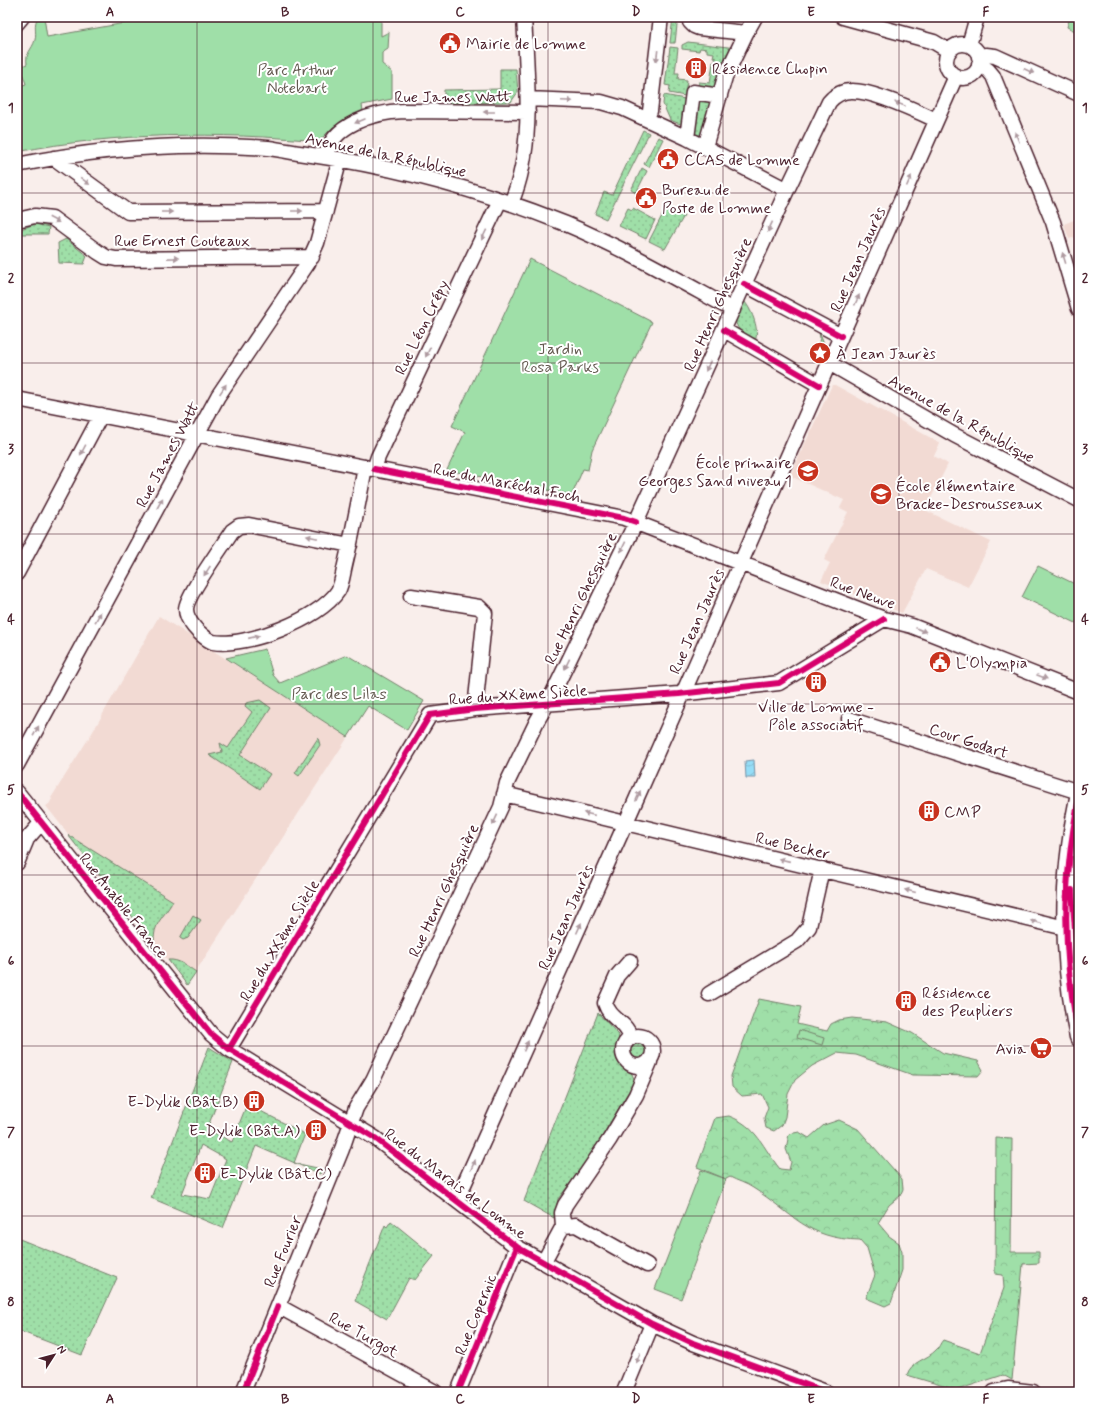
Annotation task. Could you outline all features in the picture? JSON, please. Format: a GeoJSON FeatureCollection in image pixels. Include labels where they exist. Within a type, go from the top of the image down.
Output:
{"type":"FeatureCollection","features":[{"type":"Feature","properties":{"kind":"main road"},"geometry":{"type":"LineString","coordinates":[[1079,798],[1070,929],[1076,976],[1079,1037]]}},
{"type":"Feature","properties":{"kind":"street"},"geometry":{"type":"LineString","coordinates":[[17,23],[22,17]]}},
{"type":"Feature","properties":{"kind":"street","name":"Rue Léon Crépy"},"geometry":{"type":"LineString","coordinates":[[350,545],[249,525],[239,526],[232,531],[192,593],[186,608],[188,620],[197,630],[212,642],[228,643],[290,626],[327,604],[338,590],[350,545],[369,468],[378,457],[519,179],[528,106],[524,17]]}},
{"type":"Feature","properties":{"kind":"street"},"geometry":{"type":"LineString","coordinates":[[647,118],[650,111],[661,17]]}},
{"type":"Feature","properties":{"kind":"street"},"geometry":{"type":"LineString","coordinates":[[690,17],[690,22],[699,28],[746,33]]}},
{"type":"Feature","properties":{"kind":"street"},"geometry":{"type":"LineString","coordinates":[[705,147],[725,77],[754,17]]}},
{"type":"Feature","properties":{"kind":"street"},"geometry":{"type":"LineString","coordinates":[[843,17],[934,42],[949,51]]}},
{"type":"Feature","properties":{"kind":"street"},"geometry":{"type":"LineString","coordinates":[[969,45],[977,17]]}},
{"type":"Feature","properties":{"kind":"street"},"geometry":{"type":"LineString","coordinates":[[1079,94],[992,55],[979,61],[976,71],[970,76],[961,78],[950,71],[946,64],[949,51],[958,44],[969,45],[976,50],[979,61],[993,76],[1053,222],[1079,309]]}},
{"type":"Feature","properties":{"kind":"street"},"geometry":{"type":"LineString","coordinates":[[993,76],[999,66],[1011,63]]}},
{"type":"Feature","properties":{"kind":"street","name":"Rue Jean Jaurès"},"geometry":{"type":"LineString","coordinates":[[456,1200],[626,823],[956,76]]}},
{"type":"Feature","properties":{"kind":"street","name":"Rue Henri Ghesquière"},"geometry":{"type":"LineString","coordinates":[[350,1122],[356,1108],[380,1066],[501,808],[507,783],[537,721],[548,704],[636,522],[787,190],[829,102],[840,93],[850,91],[859,92],[895,102],[936,120]]}},
{"type":"Feature","properties":{"kind":"street"},"geometry":{"type":"LineString","coordinates":[[687,138],[693,92],[720,96]]}},
{"type":"Feature","properties":{"kind":"street","name":"Rue James Watt"},"geometry":{"type":"LineString","coordinates":[[326,157],[332,141],[344,130],[365,119],[386,113],[601,102],[647,118],[787,190]]}},
{"type":"Feature","properties":{"kind":"street","name":"Avenue de la République"},"geometry":{"type":"LineString","coordinates":[[17,164],[122,149],[207,146],[268,148],[340,159],[439,180],[566,224],[617,248],[733,310]]}},
{"type":"Feature","properties":{"kind":"street"},"geometry":{"type":"LineString","coordinates":[[54,158],[128,212],[326,211]]}},
{"type":"Feature","properties":{"kind":"street","name":"Rue James Watt"},"geometry":{"type":"LineString","coordinates":[[17,765],[218,396],[312,257],[340,159]]}},
{"type":"Feature","properties":{"kind":"street","name":"Rue Ernest Couteaux"},"geometry":{"type":"LineString","coordinates":[[17,220],[35,216],[52,218],[98,252],[116,259],[312,257]]}},
{"type":"Feature","properties":{"kind":"street"},"geometry":{"type":"LineString","coordinates":[[744,284],[841,336]]}},
{"type":"Feature","properties":{"kind":"street"},"geometry":{"type":"LineString","coordinates":[[724,330],[819,384]]}},
{"type":"Feature","properties":{"kind":"street","name":"Avenue de la République"},"geometry":{"type":"LineString","coordinates":[[829,363],[954,435],[1079,500]]}},
{"type":"Feature","properties":{"kind":"street","name":"Rue du Maréchal Foch"},"geometry":{"type":"LineString","coordinates":[[17,399],[624,518],[636,522]]}},
{"type":"Feature","properties":{"kind":"street"},"geometry":{"type":"LineString","coordinates":[[17,573],[101,415]]}},
{"type":"Feature","properties":{"kind":"street","name":"Rue Neuve"},"geometry":{"type":"LineString","coordinates":[[636,522],[884,619],[912,626],[1079,692]]}},
{"type":"Feature","properties":{"kind":"street"},"geometry":{"type":"LineString","coordinates":[[412,596],[479,607],[484,613],[475,709]]}},
{"type":"Feature","properties":{"kind":"street","name":"Rue du XXème Siècle"},"geometry":{"type":"LineString","coordinates":[[229,1049],[426,719],[434,713],[683,694],[779,683],[884,619]]}},
{"type":"Feature","properties":{"kind":"street","name":"Cour Godart"},"geometry":{"type":"LineString","coordinates":[[849,719],[1079,792]]}},
{"type":"Feature","properties":{"kind":"street","name":"Rue Anatole France"},"geometry":{"type":"LineString","coordinates":[[17,792],[211,1034]]}},
{"type":"Feature","properties":{"kind":"street","name":"Rue Becker"},"geometry":{"type":"LineString","coordinates":[[504,794],[1070,929]]}},
{"type":"Feature","properties":{"kind":"street"},"geometry":{"type":"LineString","coordinates":[[17,863],[27,839],[42,823]]}},
{"type":"Feature","properties":{"kind":"street"},"geometry":{"type":"LineString","coordinates":[[709,994],[796,941],[809,926],[822,869]]}},
{"type":"Feature","properties":{"kind":"street"},"geometry":{"type":"LineString","coordinates":[[630,961],[616,976],[605,1003],[607,1010],[624,1026],[632,1037]]}},
{"type":"Feature","properties":{"kind":"street","name":"Rue du Marais de Lomme"},"geometry":{"type":"LineString","coordinates":[[211,1034],[229,1049],[350,1122],[400,1155],[517,1247],[544,1261],[652,1324],[791,1386],[826,1392]]}},
{"type":"Feature","properties":{"kind":"street"},"geometry":{"type":"LineString","coordinates":[[544,1261],[563,1226],[562,1213],[565,1205],[610,1140],[636,1095],[650,1062],[654,1052],[651,1042],[642,1036],[632,1037],[624,1044],[624,1059],[632,1066],[642,1067],[650,1062]]}},
{"type":"Feature","properties":{"kind":"street","name":"Rue Fourier"},"geometry":{"type":"LineString","coordinates":[[243,1392],[342,1149],[350,1122]]}},
{"type":"Feature","properties":{"kind":"street"},"geometry":{"type":"LineString","coordinates":[[563,1226],[576,1225],[646,1265]]}},
{"type":"Feature","properties":{"kind":"street","name":"Rue Copernic"},"geometry":{"type":"LineString","coordinates":[[458,1392],[517,1247]]}},
{"type":"Feature","properties":{"kind":"street","name":"Rue Turgot"},"geometry":{"type":"LineString","coordinates":[[278,1306],[435,1392]]}},
{"type":"Feature","properties":{"kind":"street"},"geometry":{"type":"LineString","coordinates":[[624,1392],[652,1324]]}},
{"type":"Feature","properties":{"kind":"street"},"geometry":{"type":"LineString","coordinates":[[994,1392],[1008,1389],[1033,1392]]}},
{"type":"Feature","properties":{"kind":"shaded area"},"geometry":{"type":"Polygon","coordinates":[[[1079,218],[1079,236],[1069,239],[1064,224],[1079,218]]]}},
{"type":"Feature","properties":{"kind":"shaded area","name":"École élémentaire Bracke-Desrousseaux"},"geometry":{"type":"Polygon","coordinates":[[[832,385],[835,385],[940,443],[934,456],[948,464],[925,510],[991,542],[968,587],[926,569],[902,613],[821,581],[830,563],[824,560],[848,512],[840,508],[844,500],[790,476],[832,385]]]}},
{"type":"Feature","properties":{"kind":"shaded area"},"geometry":{"type":"Polygon","coordinates":[[[159,616],[348,737],[187,985],[46,806],[49,804],[52,799],[51,798],[92,733],[159,616]]]}},
{"type":"Feature","properties":{"kind":"green space","name":"Parc Arthur Notebart"},"geometry":{"type":"Polygon","coordinates":[[[38,17],[44,17],[47,37],[158,17],[381,17],[381,36],[389,32],[388,49],[382,53],[382,64],[392,72],[392,99],[362,105],[363,111],[333,127],[319,141],[205,135],[130,137],[55,145],[17,152],[17,87],[26,84],[20,67],[27,64],[28,54],[35,40],[36,23],[38,17]]]}},
{"type":"Feature","properties":{"kind":"green space"},"geometry":{"type":"Polygon","coordinates":[[[673,17],[678,17],[675,43],[670,43],[673,17]]]}},
{"type":"Feature","properties":{"kind":"green space"},"geometry":{"type":"Polygon","coordinates":[[[1070,17],[1079,17],[1079,33],[1067,27],[1070,17]]]}},
{"type":"Feature","properties":{"kind":"green space"},"geometry":{"type":"Polygon","coordinates":[[[688,42],[736,48],[719,89],[698,89],[699,82],[710,83],[713,62],[715,62],[716,58],[713,57],[714,53],[707,52],[707,49],[700,48],[699,51],[682,49],[682,45],[688,42]]]}},
{"type":"Feature","properties":{"kind":"green space"},"geometry":{"type":"Polygon","coordinates":[[[670,47],[678,48],[675,73],[679,73],[678,79],[687,80],[685,96],[669,93],[670,86],[665,85],[670,47]]]}},
{"type":"Feature","properties":{"kind":"green space"},"geometry":{"type":"Polygon","coordinates":[[[500,69],[516,69],[518,92],[511,102],[444,103],[444,90],[500,89],[500,69]]]}},
{"type":"Feature","properties":{"kind":"green space"},"geometry":{"type":"Polygon","coordinates":[[[664,95],[685,99],[683,125],[670,120],[663,104],[664,95]]]}},
{"type":"Feature","properties":{"kind":"green space"},"geometry":{"type":"Polygon","coordinates":[[[695,97],[713,98],[703,137],[691,131],[695,97]]]}},
{"type":"Feature","properties":{"kind":"green space"},"geometry":{"type":"Polygon","coordinates":[[[643,130],[649,133],[606,219],[595,214],[604,192],[612,195],[643,130]]]}},
{"type":"Feature","properties":{"kind":"green space"},"geometry":{"type":"Polygon","coordinates":[[[658,137],[663,139],[649,167],[644,164],[658,137]]]}},
{"type":"Feature","properties":{"kind":"green space"},"geometry":{"type":"Polygon","coordinates":[[[642,168],[647,171],[636,193],[631,190],[642,168]]]}},
{"type":"Feature","properties":{"kind":"green space"},"geometry":{"type":"Polygon","coordinates":[[[628,208],[632,210],[633,208],[655,220],[646,239],[619,226],[628,208]]]}},
{"type":"Feature","properties":{"kind":"green space"},"geometry":{"type":"Polygon","coordinates":[[[666,208],[684,216],[665,249],[649,241],[666,208]]]}},
{"type":"Feature","properties":{"kind":"green space"},"geometry":{"type":"Polygon","coordinates":[[[35,224],[49,227],[48,234],[21,234],[21,229],[35,224]]]}},
{"type":"Feature","properties":{"kind":"green space"},"geometry":{"type":"Polygon","coordinates":[[[66,239],[87,256],[84,264],[59,263],[58,243],[66,239]]]}},
{"type":"Feature","properties":{"kind":"green space","name":"Jardin Rosa Parks"},"geometry":{"type":"Polygon","coordinates":[[[530,259],[652,322],[592,450],[588,470],[583,469],[572,495],[447,470],[465,432],[452,426],[530,259]]]}},
{"type":"Feature","properties":{"kind":"green space"},"geometry":{"type":"Polygon","coordinates":[[[745,302],[750,310],[756,326],[757,332],[755,341],[739,330],[737,326],[736,317],[745,302]]]}},
{"type":"Feature","properties":{"kind":"green space"},"geometry":{"type":"Polygon","coordinates":[[[819,332],[824,344],[821,357],[817,350],[820,338],[819,332]]]}},
{"type":"Feature","properties":{"kind":"green space"},"geometry":{"type":"Polygon","coordinates":[[[1038,566],[1079,586],[1079,618],[1076,623],[1022,597],[1038,566]]]}},
{"type":"Feature","properties":{"kind":"green space","name":"Parc des Lilas"},"geometry":{"type":"Polygon","coordinates":[[[265,649],[273,675],[280,683],[347,655],[424,701],[407,730],[368,706],[348,737],[226,658],[265,649]]]}},
{"type":"Feature","properties":{"kind":"green space"},"geometry":{"type":"Polygon","coordinates":[[[260,700],[271,708],[240,755],[270,774],[260,789],[209,755],[222,752],[220,743],[228,748],[252,712],[245,706],[246,703],[260,700]]]}},
{"type":"Feature","properties":{"kind":"green space"},"geometry":{"type":"Polygon","coordinates":[[[318,738],[320,745],[299,776],[295,773],[318,738]]]}},
{"type":"Feature","properties":{"kind":"green space"},"geometry":{"type":"Polygon","coordinates":[[[68,835],[173,901],[157,925],[154,944],[68,835]]]}},
{"type":"Feature","properties":{"kind":"green space"},"geometry":{"type":"Polygon","coordinates":[[[193,915],[201,920],[188,938],[183,940],[180,938],[193,915]]]}},
{"type":"Feature","properties":{"kind":"green space"},"geometry":{"type":"Polygon","coordinates":[[[168,960],[186,965],[196,972],[187,985],[168,960]]]}},
{"type":"Feature","properties":{"kind":"green space"},"geometry":{"type":"Polygon","coordinates":[[[759,999],[801,1007],[797,1024],[827,1031],[831,1024],[839,1020],[852,1018],[887,1022],[912,1033],[943,1053],[978,1061],[983,1070],[978,1076],[913,1075],[856,1055],[837,1053],[812,1066],[795,1080],[788,1094],[785,1117],[782,1125],[774,1131],[766,1128],[764,1118],[768,1107],[762,1094],[742,1096],[732,1087],[731,1076],[759,999]]]}},
{"type":"Feature","properties":{"kind":"green space"},"geometry":{"type":"Polygon","coordinates":[[[598,1013],[619,1035],[616,1053],[619,1061],[632,1074],[634,1079],[633,1084],[588,1160],[558,1199],[554,1218],[524,1201],[598,1013]]]}},
{"type":"Feature","properties":{"kind":"green space"},"geometry":{"type":"Polygon","coordinates":[[[799,1030],[824,1038],[822,1045],[797,1038],[799,1030]]]}},
{"type":"Feature","properties":{"kind":"green space"},"geometry":{"type":"Polygon","coordinates":[[[638,1043],[644,1046],[647,1052],[644,1058],[638,1061],[632,1058],[629,1052],[632,1046],[638,1043]]]}},
{"type":"Feature","properties":{"kind":"green space"},"geometry":{"type":"Polygon","coordinates":[[[209,1047],[233,1062],[207,1129],[232,1142],[247,1104],[305,1134],[294,1163],[256,1146],[223,1228],[151,1198],[209,1047]],[[201,1145],[182,1194],[210,1199],[226,1159],[201,1145]]]}},
{"type":"Feature","properties":{"kind":"green space"},"geometry":{"type":"Polygon","coordinates":[[[729,1116],[747,1126],[759,1138],[780,1169],[789,1170],[791,1162],[786,1149],[789,1134],[799,1132],[809,1138],[824,1125],[839,1120],[858,1129],[902,1179],[903,1189],[900,1196],[889,1205],[878,1223],[889,1236],[899,1243],[902,1252],[902,1270],[891,1303],[885,1306],[866,1298],[875,1275],[867,1248],[860,1240],[842,1239],[813,1230],[750,1186],[730,1177],[726,1179],[697,1167],[715,1118],[729,1116]]]}},
{"type":"Feature","properties":{"kind":"green space"},"geometry":{"type":"Polygon","coordinates":[[[996,1138],[1012,1139],[1011,1252],[1039,1252],[1039,1263],[1023,1264],[1012,1380],[1003,1375],[957,1390],[907,1375],[912,1367],[938,1348],[943,1340],[980,1353],[1004,1288],[1003,1275],[995,1274],[996,1138]]]}},
{"type":"Feature","properties":{"kind":"green space"},"geometry":{"type":"Polygon","coordinates":[[[296,1163],[322,1169],[320,1174],[296,1163]]]}},
{"type":"Feature","properties":{"kind":"green space"},"geometry":{"type":"Polygon","coordinates":[[[701,1170],[726,1179],[681,1299],[655,1289],[701,1170]]]}},
{"type":"Feature","properties":{"kind":"green space"},"geometry":{"type":"Polygon","coordinates":[[[391,1221],[434,1256],[415,1280],[409,1278],[387,1319],[355,1301],[385,1225],[387,1227],[391,1221]]]}},
{"type":"Feature","properties":{"kind":"green space"},"geometry":{"type":"Polygon","coordinates":[[[17,1238],[117,1278],[82,1355],[17,1330],[17,1238]]]}},
{"type":"Feature","properties":{"kind":"water"},"geometry":{"type":"Polygon","coordinates":[[[754,760],[755,778],[746,778],[745,761],[754,760]]]}},
{"type":"Feature","properties":{"kind":"cycle path"},"geometry":{"type":"LineString","coordinates":[[744,284],[841,336]]}},
{"type":"Feature","properties":{"kind":"cycle path"},"geometry":{"type":"LineString","coordinates":[[724,330],[819,385]]}},
{"type":"Feature","properties":{"kind":"cycle path"},"geometry":{"type":"LineString","coordinates":[[374,469],[624,518],[636,522]]}},
{"type":"Feature","properties":{"kind":"cycle path"},"geometry":{"type":"LineString","coordinates":[[229,1049],[430,715],[475,709],[679,694],[779,683],[884,619]]}},
{"type":"Feature","properties":{"kind":"cycle path"},"geometry":{"type":"LineString","coordinates":[[17,792],[211,1034],[229,1049],[375,1138],[517,1247],[652,1324],[693,1343],[826,1392]]}},
{"type":"Feature","properties":{"kind":"cycle path"},"geometry":{"type":"LineString","coordinates":[[1079,798],[1069,859],[1066,918],[1069,976],[1079,1037]]}},
{"type":"Feature","properties":{"kind":"cycle path"},"geometry":{"type":"LineString","coordinates":[[1072,890],[1079,982]]}},
{"type":"Feature","properties":{"kind":"cycle path"},"geometry":{"type":"LineString","coordinates":[[458,1392],[517,1247]]}},
{"type":"Feature","properties":{"kind":"cycle path"},"geometry":{"type":"LineString","coordinates":[[243,1392],[278,1306]]}},
{"type":"Feature","properties":{"kind":"place","name":"Mairie de Lomme"},"geometry":{"type":"Point","coordinates":[450,43]}},
{"type":"Feature","properties":{"kind":"place","name":"Résidence Chopin"},"geometry":{"type":"Point","coordinates":[696,68]}},
{"type":"Feature","properties":{"kind":"place","name":"CCAS de Lomme"},"geometry":{"type":"Point","coordinates":[668,159]}},
{"type":"Feature","properties":{"kind":"place","name":"Bureau de Poste de Lomme"},"geometry":{"type":"Point","coordinates":[646,198]}},
{"type":"Feature","properties":{"kind":"place","name":"À Jean Jaurès"},"geometry":{"type":"Point","coordinates":[820,353]}},
{"type":"Feature","properties":{"kind":"place","name":"École primaire Georges Sand niveau 1"},"geometry":{"type":"Point","coordinates":[808,471]}},
{"type":"Feature","properties":{"kind":"place","name":"École élémentaire Bracke-Desrousseaux"},"geometry":{"type":"Point","coordinates":[881,494]}},
{"type":"Feature","properties":{"kind":"place","name":"L'Olympia"},"geometry":{"type":"Point","coordinates":[940,662]}},
{"type":"Feature","properties":{"kind":"place","name":"Ville de Lomme - Pôle associatif"},"geometry":{"type":"Point","coordinates":[816,682]}},
{"type":"Feature","properties":{"kind":"place","name":"CMP"},"geometry":{"type":"Point","coordinates":[929,811]}},
{"type":"Feature","properties":{"kind":"place","name":"Résidence des Peupliers"},"geometry":{"type":"Point","coordinates":[906,1001]}},
{"type":"Feature","properties":{"kind":"place","name":"Avia"},"geometry":{"type":"Point","coordinates":[1041,1048]}},
{"type":"Feature","properties":{"kind":"place","name":"E-Dylik (Bât.B)"},"geometry":{"type":"Point","coordinates":[254,1101]}},
{"type":"Feature","properties":{"kind":"place","name":"E-Dylik (Bât.A)"},"geometry":{"type":"Point","coordinates":[316,1130]}},
{"type":"Feature","properties":{"kind":"place","name":"E-Dylik (Bât.C)"},"geometry":{"type":"Point","coordinates":[205,1173]}}]}
